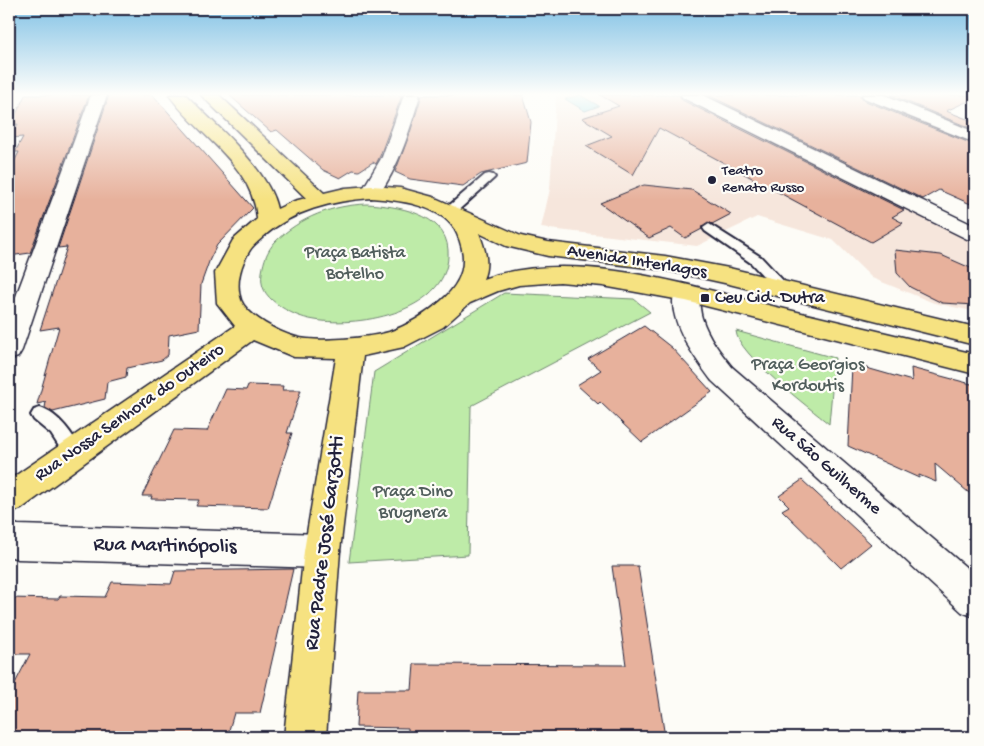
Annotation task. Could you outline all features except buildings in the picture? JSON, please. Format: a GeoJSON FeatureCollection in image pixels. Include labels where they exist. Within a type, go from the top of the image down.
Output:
{"type":"FeatureCollection","features":[{"type":"Feature","properties":{"kind":"main road"},"geometry":{"type":"LineString","coordinates":[[209,130],[258,184],[265,201],[268,222]]}},
{"type":"Feature","properties":{"kind":"main road"},"geometry":{"type":"LineString","coordinates":[[245,130],[319,199]]}},
{"type":"Feature","properties":{"kind":"main road"},"geometry":{"type":"LineString","coordinates":[[371,192],[400,194],[426,201],[449,212],[466,229],[475,250],[474,273],[461,297],[434,321],[396,340],[351,350],[294,347],[250,328],[229,303],[227,273],[241,245],[268,222],[284,212],[319,199],[371,192]]}},
{"type":"Feature","properties":{"kind":"main road","name":"Avenida Interlagos"},"geometry":{"type":"LineString","coordinates":[[449,212],[514,241],[548,249],[665,263],[975,336]]}},
{"type":"Feature","properties":{"kind":"main road","name":"Avenida Interlagos"},"geometry":{"type":"LineString","coordinates":[[461,297],[500,282],[542,274],[640,284],[686,293],[975,364]]}},
{"type":"Feature","properties":{"kind":"main road","name":"Rua Nossa Senhora do Outeiro"},"geometry":{"type":"LineString","coordinates":[[9,498],[250,328]]}},
{"type":"Feature","properties":{"kind":"main road","name":"Rua Padre José Garzotti"},"geometry":{"type":"LineString","coordinates":[[305,737],[322,551],[351,350]]}},
{"type":"Feature","properties":{"kind":"street"},"geometry":{"type":"LineString","coordinates":[[9,350],[86,130]]}},
{"type":"Feature","properties":{"kind":"street"},"geometry":{"type":"LineString","coordinates":[[371,192],[383,177],[392,161],[399,130]]}},
{"type":"Feature","properties":{"kind":"street"},"geometry":{"type":"LineString","coordinates":[[760,130],[974,232]]}},
{"type":"Feature","properties":{"kind":"street"},"geometry":{"type":"LineString","coordinates":[[955,130],[975,138]]}},
{"type":"Feature","properties":{"kind":"street","name":"Rua São Guilherme"},"geometry":{"type":"LineString","coordinates":[[686,293],[686,308],[690,327],[702,348],[722,374],[975,599]]}},
{"type":"Feature","properties":{"kind":"street","name":"Rua Martinópolis"},"geometry":{"type":"LineString","coordinates":[[9,539],[18,542],[108,546],[322,551]]}},
{"type":"Feature","properties":{"kind":"lane"},"geometry":{"type":"LineString","coordinates":[[449,212],[489,176]]}},
{"type":"Feature","properties":{"kind":"lane"},"geometry":{"type":"LineString","coordinates":[[709,228],[756,260],[784,290]]}},
{"type":"Feature","properties":{"kind":"lane"},"geometry":{"type":"LineString","coordinates":[[40,415],[57,429],[73,453]]}},
{"type":"Feature","properties":{"kind":"shaded area"},"geometry":{"type":"Polygon","coordinates":[[[554,130],[744,130],[950,229],[975,244],[975,308],[968,310],[934,303],[872,278],[833,240],[757,217],[697,246],[541,228],[550,189],[554,130]]]}},
{"type":"Feature","properties":{"kind":"green space","name":"Praça Batista Botelho"},"geometry":{"type":"Polygon","coordinates":[[[367,204],[392,207],[418,214],[439,227],[445,237],[448,250],[445,271],[435,288],[420,301],[400,311],[355,321],[334,322],[305,318],[286,310],[269,297],[264,290],[262,272],[266,256],[275,242],[295,226],[318,214],[342,207],[367,204]]]}},
{"type":"Feature","properties":{"kind":"green space","name":"Praça Dino Brugnera"},"geometry":{"type":"Polygon","coordinates":[[[504,293],[634,299],[650,312],[471,406],[468,555],[349,562],[374,372],[504,293]]]}},
{"type":"Feature","properties":{"kind":"green space","name":"Praça Georgios Kordoutis"},"geometry":{"type":"Polygon","coordinates":[[[736,331],[835,358],[829,424],[791,394],[748,353],[736,331]]]}},
{"type":"Feature","properties":{"kind":"place","name":"Teatro Renato Russo"},"geometry":{"type":"Point","coordinates":[712,180]}},
{"type":"Feature","properties":{"kind":"place","name":"Ceu Cid. Dutra"},"geometry":{"type":"Point","coordinates":[705,298]}}]}
